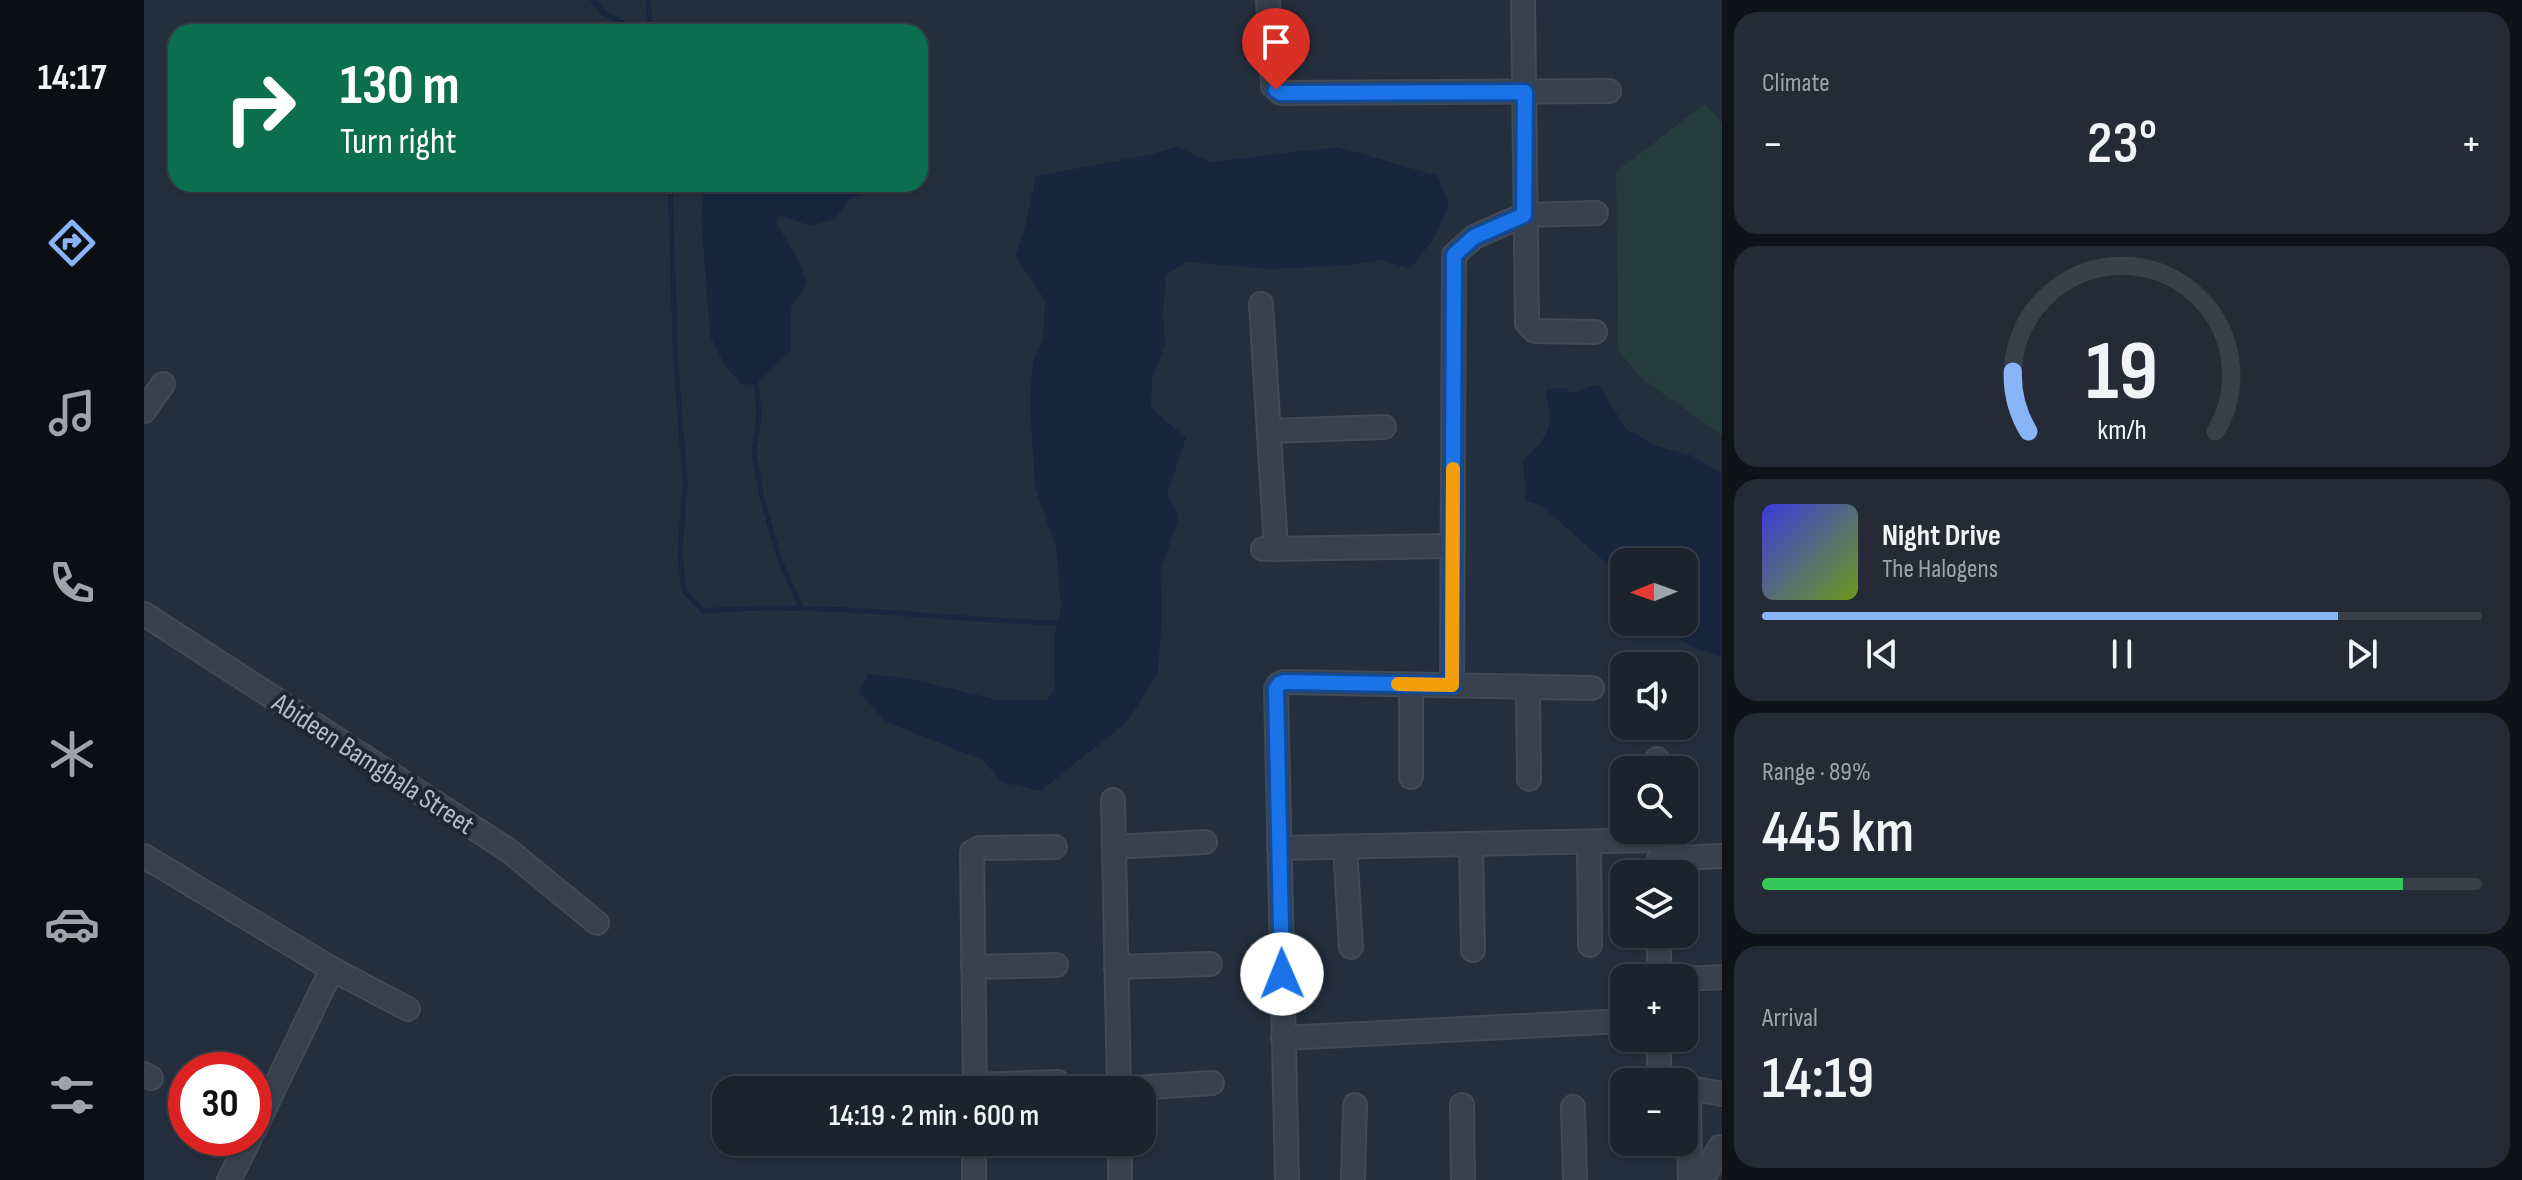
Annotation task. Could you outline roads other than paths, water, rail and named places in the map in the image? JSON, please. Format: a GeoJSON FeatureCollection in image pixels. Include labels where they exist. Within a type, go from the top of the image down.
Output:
{"type":"FeatureCollection","features":[{"type":"Feature","properties":{"kind":"street"},"geometry":{"type":"LineString","coordinates":[[1268,0],[1273,86],[1281,93],[1609,91]]}},
{"type":"Feature","properties":{"kind":"street"},"geometry":{"type":"LineString","coordinates":[[1523,0],[1527,323],[1535,331],[1595,332]]}},
{"type":"Feature","properties":{"kind":"street"},"geometry":{"type":"LineString","coordinates":[[1452,685],[1454,255],[1474,237],[1524,215],[1596,213]]}},
{"type":"Feature","properties":{"kind":"street"},"geometry":{"type":"LineString","coordinates":[[1261,304],[1269,431],[1269,548],[1452,546]]}},
{"type":"Feature","properties":{"kind":"street"},"geometry":{"type":"LineString","coordinates":[[144,411],[163,384]]}},
{"type":"Feature","properties":{"kind":"street"},"geometry":{"type":"LineString","coordinates":[[1269,431],[1384,427]]}},
{"type":"Feature","properties":{"kind":"street","name":"Abideen Bamgbala Street"},"geometry":{"type":"LineString","coordinates":[[144,614],[508,850],[597,923]]}},
{"type":"Feature","properties":{"kind":"street"},"geometry":{"type":"LineString","coordinates":[[1287,1180],[1276,689],[1279,684],[1592,688]]}},
{"type":"Feature","properties":{"kind":"street"},"geometry":{"type":"LineString","coordinates":[[1411,685],[1411,777]]}},
{"type":"Feature","properties":{"kind":"street"},"geometry":{"type":"LineString","coordinates":[[1528,687],[1529,779]]}},
{"type":"Feature","properties":{"kind":"street"},"geometry":{"type":"LineString","coordinates":[[1113,800],[1119,1076]]}},
{"type":"Feature","properties":{"kind":"street"},"geometry":{"type":"LineString","coordinates":[[1114,847],[1205,842]]}},
{"type":"Feature","properties":{"kind":"street"},"geometry":{"type":"LineString","coordinates":[[1279,848],[1589,842],[1722,856]]}},
{"type":"Feature","properties":{"kind":"street"},"geometry":{"type":"LineString","coordinates":[[1589,842],[1590,945]]}},
{"type":"Feature","properties":{"kind":"street"},"geometry":{"type":"LineString","coordinates":[[1471,844],[1473,950]]}},
{"type":"Feature","properties":{"kind":"street"},"geometry":{"type":"LineString","coordinates":[[975,1076],[972,852],[979,848],[1055,847]]}},
{"type":"Feature","properties":{"kind":"street"},"geometry":{"type":"LineString","coordinates":[[1345,847],[1351,947]]}},
{"type":"Feature","properties":{"kind":"street"},"geometry":{"type":"LineString","coordinates":[[144,856],[332,969],[408,1009]]}},
{"type":"Feature","properties":{"kind":"street"},"geometry":{"type":"LineString","coordinates":[[1116,967],[1210,964]]}},
{"type":"Feature","properties":{"kind":"street"},"geometry":{"type":"LineString","coordinates":[[973,967],[1056,965]]}},
{"type":"Feature","properties":{"kind":"street"},"geometry":{"type":"LineString","coordinates":[[272,1093],[332,969]]}},
{"type":"Feature","properties":{"kind":"street"},"geometry":{"type":"LineString","coordinates":[[1698,978],[1722,977]]}},
{"type":"Feature","properties":{"kind":"street"},"geometry":{"type":"LineString","coordinates":[[1283,1038],[1610,1022]]}},
{"type":"Feature","properties":{"kind":"street"},"geometry":{"type":"LineString","coordinates":[[1156,1087],[1212,1083]]}},
{"type":"Feature","properties":{"kind":"street"},"geometry":{"type":"LineString","coordinates":[[1698,1089],[1722,1094]]}},
{"type":"Feature","properties":{"kind":"street"},"geometry":{"type":"LineString","coordinates":[[1353,1180],[1355,1105]]}},
{"type":"Feature","properties":{"kind":"street"},"geometry":{"type":"LineString","coordinates":[[1462,1105],[1463,1180]]}},
{"type":"Feature","properties":{"kind":"street"},"geometry":{"type":"LineString","coordinates":[[1573,1107],[1575,1180]]}},
{"type":"Feature","properties":{"kind":"street"},"geometry":{"type":"LineString","coordinates":[[1702,1180],[1721,1145]]}},
{"type":"Feature","properties":{"kind":"street"},"geometry":{"type":"LineString","coordinates":[[229,1180],[241,1156]]}},
{"type":"Feature","properties":{"kind":"street"},"geometry":{"type":"LineString","coordinates":[[974,1156],[974,1180]]}},
{"type":"Feature","properties":{"kind":"street"},"geometry":{"type":"LineString","coordinates":[[1120,1156],[1120,1180]]}},
{"type":"Feature","properties":{"kind":"street"},"geometry":{"type":"LineString","coordinates":[[1689,1156],[1690,1180]]}},
{"type":"Feature","properties":{"kind":"water"},"geometry":{"type":"Polygon","coordinates":[[[1177,147],[1211,162],[1338,147],[1438,176],[1449,206],[1434,238],[1410,269],[1383,260],[1272,269],[1187,262],[1166,275],[1163,313],[1165,344],[1152,379],[1151,408],[1186,438],[1167,494],[1179,516],[1160,572],[1162,612],[1158,673],[1127,722],[1040,791],[1002,782],[983,760],[887,722],[859,693],[868,674],[907,678],[998,700],[1047,700],[1055,689],[1054,640],[1061,606],[1056,547],[1035,487],[1030,403],[1033,361],[1043,340],[1045,300],[1015,256],[1024,232],[1036,176],[1177,147]]]}},
{"type":"Feature","properties":{"kind":"water"},"geometry":{"type":"Polygon","coordinates":[[[704,192],[863,192],[848,201],[835,219],[811,226],[779,215],[776,222],[807,283],[791,308],[791,350],[756,385],[741,384],[724,364],[710,336],[701,216],[704,192]]]}},
{"type":"Feature","properties":{"kind":"water"},"geometry":{"type":"Polygon","coordinates":[[[1598,384],[1626,429],[1656,446],[1690,455],[1722,473],[1722,657],[1694,648],[1674,636],[1698,636],[1698,548],[1610,548],[1610,567],[1541,505],[1526,501],[1523,460],[1540,444],[1548,429],[1545,389],[1565,388],[1571,393],[1598,384]]]}},
{"type":"Feature","properties":{"kind":"waterway"},"geometry":{"type":"LineString","coordinates":[[593,0],[605,14],[625,24]]}},
{"type":"Feature","properties":{"kind":"waterway"},"geometry":{"type":"LineString","coordinates":[[648,0],[650,24]]}},
{"type":"Feature","properties":{"kind":"waterway"},"geometry":{"type":"LineString","coordinates":[[670,192],[676,366],[685,482],[680,554],[684,591],[703,611],[792,608],[1058,623]]}},
{"type":"Feature","properties":{"kind":"waterway"},"geometry":{"type":"LineString","coordinates":[[756,385],[759,413],[754,454],[762,498],[780,561],[801,607]]}}]}
